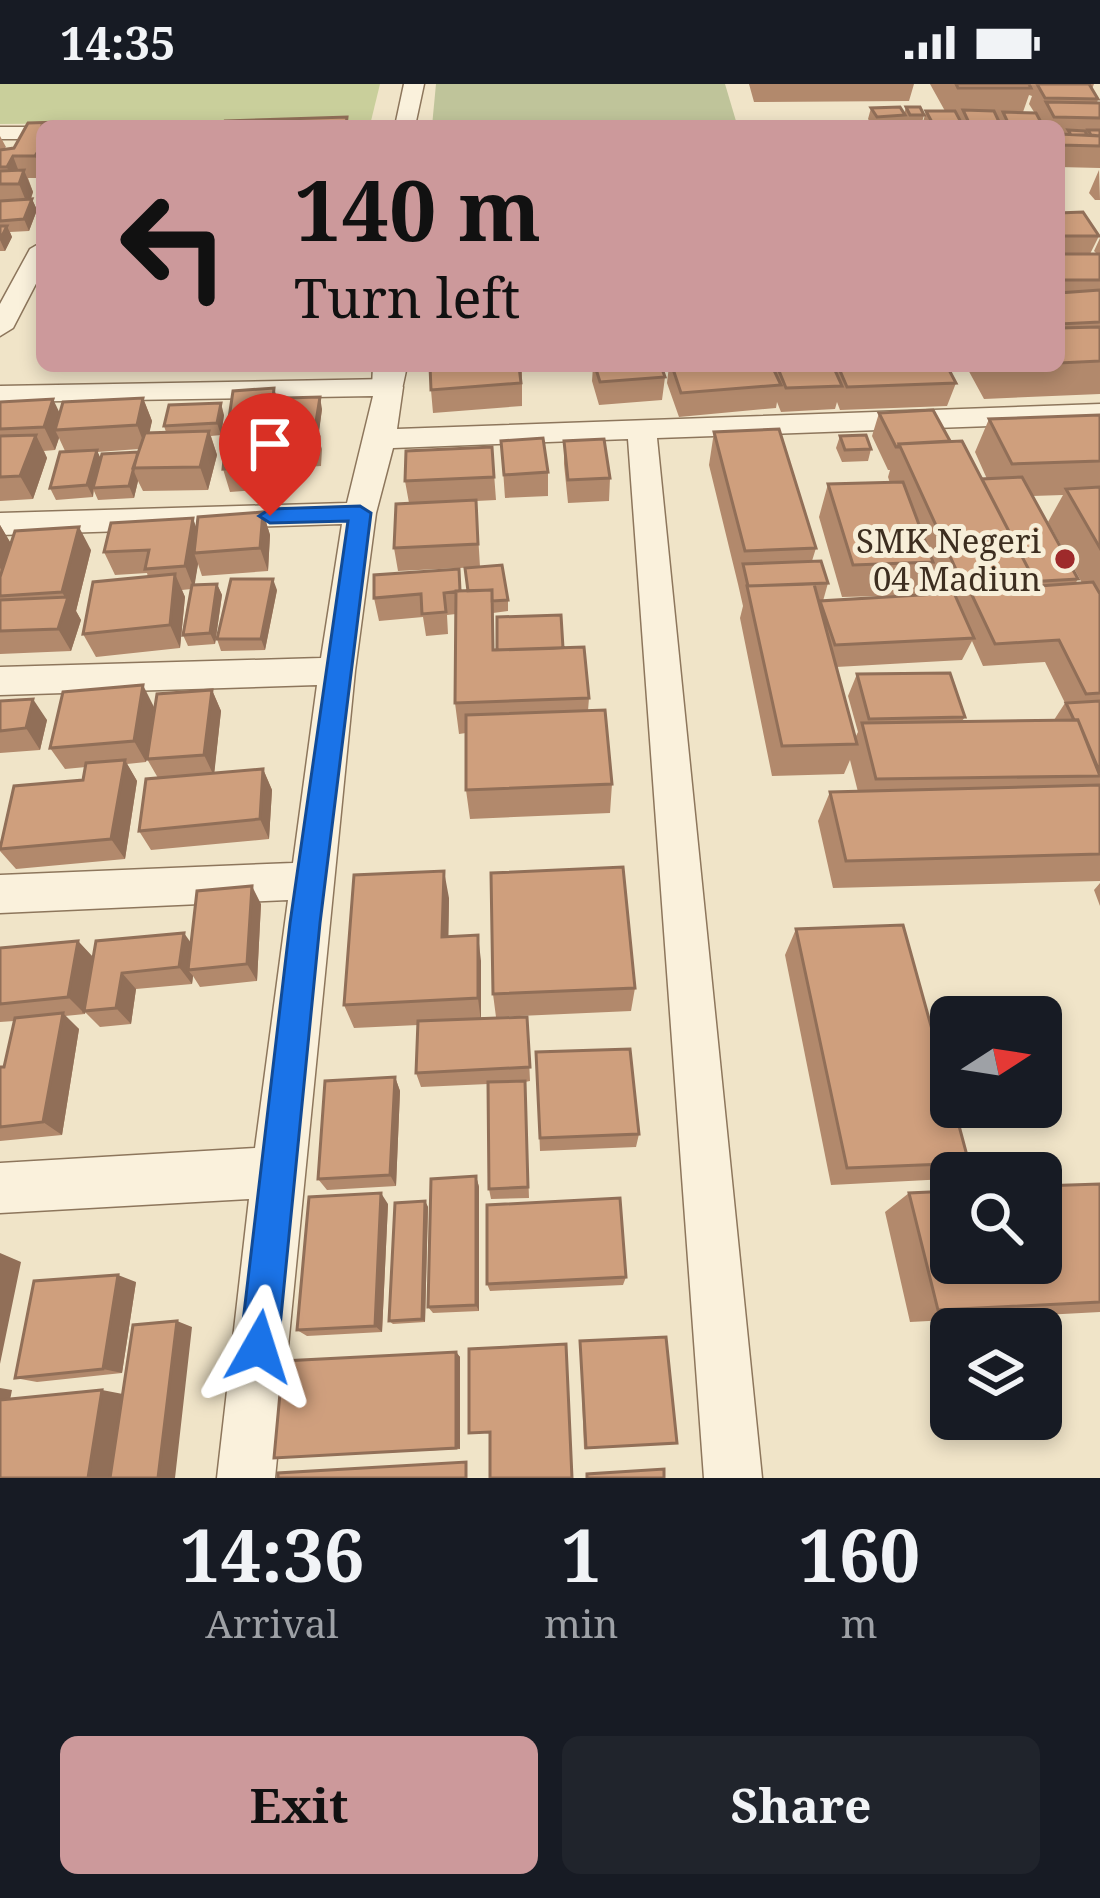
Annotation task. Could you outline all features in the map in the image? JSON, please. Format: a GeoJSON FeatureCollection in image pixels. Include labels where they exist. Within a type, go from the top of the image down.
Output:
{"type":"FeatureCollection","features":[{"type":"Feature","properties":{"kind":"street"},"geometry":{"type":"LineString","coordinates":[[406,120],[414,84]]}},
{"type":"Feature","properties":{"kind":"street"},"geometry":{"type":"LineString","coordinates":[[0,133],[36,133]]}},
{"type":"Feature","properties":{"kind":"street"},"geometry":{"type":"LineString","coordinates":[[0,328],[36,260]]}},
{"type":"Feature","properties":{"kind":"street"},"geometry":{"type":"LineString","coordinates":[[0,394],[389,376],[381,439],[360,513],[337,671],[246,1478]]}},
{"type":"Feature","properties":{"kind":"street"},"geometry":{"type":"LineString","coordinates":[[381,439],[1100,412]]}},
{"type":"Feature","properties":{"kind":"street"},"geometry":{"type":"LineString","coordinates":[[642,431],[733,1478]]}},
{"type":"Feature","properties":{"kind":"street"},"geometry":{"type":"LineString","coordinates":[[0,524],[360,513]]}},
{"type":"Feature","properties":{"kind":"street"},"geometry":{"type":"LineString","coordinates":[[0,681],[337,671]]}},
{"type":"Feature","properties":{"kind":"street"},"geometry":{"type":"LineString","coordinates":[[0,894],[310,881]]}},
{"type":"Feature","properties":{"kind":"street"},"geometry":{"type":"LineString","coordinates":[[0,1188],[277,1172]]}},
{"type":"Feature","properties":{"kind":"green space"},"geometry":{"type":"Polygon","coordinates":[[[0,84],[380,84],[371,120],[36,120],[36,124],[0,124],[0,84]]]}},
{"type":"Feature","properties":{"kind":"green space"},"geometry":{"type":"Polygon","coordinates":[[[436,84],[725,84],[736,120],[433,120],[436,84]]]}},
{"type":"Feature","properties":{"kind":"building"},"geometry":{"type":"Polygon","coordinates":[[[956,84],[1029,84],[1031,88],[958,88],[956,84]]]}},
{"type":"Feature","properties":{"kind":"building"},"geometry":{"type":"Polygon","coordinates":[[[1037,84],[1089,84],[1098,99],[1045,98],[1037,84]]]}},
{"type":"Feature","properties":{"kind":"building"},"geometry":{"type":"Polygon","coordinates":[[[1046,102],[1100,103],[1100,118],[1054,117],[1046,102]]]}},
{"type":"Feature","properties":{"kind":"building"},"geometry":{"type":"Polygon","coordinates":[[[900,107],[905,115],[877,117],[871,108],[900,107]]]}},
{"type":"Feature","properties":{"kind":"building"},"geometry":{"type":"Polygon","coordinates":[[[906,107],[920,107],[924,115],[910,115],[906,107]]]}},
{"type":"Feature","properties":{"kind":"building"},"geometry":{"type":"Polygon","coordinates":[[[963,110],[994,111],[998,120],[968,120],[963,110]]]}},
{"type":"Feature","properties":{"kind":"building"},"geometry":{"type":"Polygon","coordinates":[[[926,111],[955,111],[960,120],[931,120],[926,111]]]}},
{"type":"Feature","properties":{"kind":"building"},"geometry":{"type":"Polygon","coordinates":[[[1003,112],[1036,113],[1040,120],[1007,120],[1003,112]]]}},
{"type":"Feature","properties":{"kind":"building"},"geometry":{"type":"Polygon","coordinates":[[[347,117],[347,120],[256,120],[347,117]]]}},
{"type":"Feature","properties":{"kind":"building"},"geometry":{"type":"Polygon","coordinates":[[[28,123],[36,123],[35,156],[13,156],[7,167],[0,167],[0,150],[14,148],[28,123]]]}},
{"type":"Feature","properties":{"kind":"building"},"geometry":{"type":"Polygon","coordinates":[[[1065,134],[1100,136],[1100,146],[1065,145],[1065,134]]]}},
{"type":"Feature","properties":{"kind":"building"},"geometry":{"type":"Polygon","coordinates":[[[24,170],[19,184],[0,184],[0,171],[24,170]]]}},
{"type":"Feature","properties":{"kind":"building"},"geometry":{"type":"Polygon","coordinates":[[[32,199],[24,219],[0,221],[0,201],[32,199]]]}},
{"type":"Feature","properties":{"kind":"building"},"geometry":{"type":"Polygon","coordinates":[[[1083,212],[1099,236],[1065,236],[1065,213],[1083,212]]]}},
{"type":"Feature","properties":{"kind":"building"},"geometry":{"type":"Polygon","coordinates":[[[1065,254],[1100,254],[1100,280],[1065,280],[1065,254]]]}},
{"type":"Feature","properties":{"kind":"building"},"geometry":{"type":"Polygon","coordinates":[[[1100,290],[1100,322],[1065,324],[1065,293],[1100,290]]]}},
{"type":"Feature","properties":{"kind":"building"},"geometry":{"type":"Polygon","coordinates":[[[1100,327],[1100,361],[1065,363],[1065,328],[1100,327]]]}},
{"type":"Feature","properties":{"kind":"building"},"geometry":{"type":"Polygon","coordinates":[[[430,372],[520,372],[521,383],[431,390],[430,372]]]}},
{"type":"Feature","properties":{"kind":"building"},"geometry":{"type":"Polygon","coordinates":[[[597,372],[663,372],[665,377],[600,382],[597,372]]]}},
{"type":"Feature","properties":{"kind":"building"},"geometry":{"type":"Polygon","coordinates":[[[674,372],[775,372],[781,385],[681,393],[674,372]]]}},
{"type":"Feature","properties":{"kind":"building"},"geometry":{"type":"Polygon","coordinates":[[[779,372],[836,372],[842,386],[786,388],[779,372]]]}},
{"type":"Feature","properties":{"kind":"building"},"geometry":{"type":"Polygon","coordinates":[[[841,372],[950,372],[956,383],[847,387],[841,372]]]}},
{"type":"Feature","properties":{"kind":"building"},"geometry":{"type":"Polygon","coordinates":[[[274,388],[271,422],[228,425],[233,391],[274,388]]]}},
{"type":"Feature","properties":{"kind":"building"},"geometry":{"type":"Polygon","coordinates":[[[320,397],[315,428],[281,430],[286,398],[320,397]]]}},
{"type":"Feature","properties":{"kind":"building"},"geometry":{"type":"Polygon","coordinates":[[[143,398],[137,425],[55,430],[63,402],[143,398]]]}},
{"type":"Feature","properties":{"kind":"building"},"geometry":{"type":"Polygon","coordinates":[[[53,399],[44,427],[0,429],[0,402],[53,399]]]}},
{"type":"Feature","properties":{"kind":"building"},"geometry":{"type":"Polygon","coordinates":[[[221,403],[217,423],[164,426],[169,405],[221,403]]]}},
{"type":"Feature","properties":{"kind":"building"},"geometry":{"type":"Polygon","coordinates":[[[933,410],[950,441],[896,447],[879,413],[933,410]]]}},
{"type":"Feature","properties":{"kind":"building"},"geometry":{"type":"Polygon","coordinates":[[[1100,415],[1100,461],[1012,464],[989,419],[1100,415]]]}},
{"type":"Feature","properties":{"kind":"building"},"geometry":{"type":"Polygon","coordinates":[[[779,429],[816,548],[745,551],[714,432],[779,429]]]}},
{"type":"Feature","properties":{"kind":"building"},"geometry":{"type":"Polygon","coordinates":[[[249,430],[247,445],[279,443],[277,465],[223,469],[227,431],[249,430]]]}},
{"type":"Feature","properties":{"kind":"building"},"geometry":{"type":"Polygon","coordinates":[[[209,431],[200,467],[133,468],[145,433],[209,431]]]}},
{"type":"Feature","properties":{"kind":"building"},"geometry":{"type":"Polygon","coordinates":[[[36,435],[20,476],[0,477],[0,436],[36,435]]]}},
{"type":"Feature","properties":{"kind":"building"},"geometry":{"type":"Polygon","coordinates":[[[866,435],[871,449],[845,450],[840,436],[866,435]]]}},
{"type":"Feature","properties":{"kind":"building"},"geometry":{"type":"Polygon","coordinates":[[[319,437],[318,454],[288,456],[289,439],[319,437]]]}},
{"type":"Feature","properties":{"kind":"building"},"geometry":{"type":"Polygon","coordinates":[[[543,438],[548,472],[504,475],[501,441],[543,438]]]}},
{"type":"Feature","properties":{"kind":"building"},"geometry":{"type":"Polygon","coordinates":[[[604,439],[610,478],[568,480],[564,441],[604,439]]]}},
{"type":"Feature","properties":{"kind":"building"},"geometry":{"type":"Polygon","coordinates":[[[962,441],[1030,572],[959,576],[899,444],[962,441]]]}},
{"type":"Feature","properties":{"kind":"building"},"geometry":{"type":"Polygon","coordinates":[[[492,447],[494,477],[405,481],[406,451],[492,447]]]}},
{"type":"Feature","properties":{"kind":"building"},"geometry":{"type":"Polygon","coordinates":[[[97,450],[87,485],[50,488],[60,452],[97,450]]]}},
{"type":"Feature","properties":{"kind":"building"},"geometry":{"type":"Polygon","coordinates":[[[138,452],[129,486],[93,488],[102,454],[138,452]]]}},
{"type":"Feature","properties":{"kind":"building"},"geometry":{"type":"Polygon","coordinates":[[[1022,477],[1078,579],[1026,582],[1030,572],[982,479],[1022,477]]]}},
{"type":"Feature","properties":{"kind":"building"},"geometry":{"type":"Polygon","coordinates":[[[903,482],[933,562],[853,565],[828,484],[903,482]]]}},
{"type":"Feature","properties":{"kind":"building"},"geometry":{"type":"Polygon","coordinates":[[[1100,487],[1100,548],[1066,489],[1100,487]]]}},
{"type":"Feature","properties":{"kind":"building"},"geometry":{"type":"Polygon","coordinates":[[[476,500],[478,544],[394,548],[396,504],[476,500]]]}},
{"type":"Feature","properties":{"kind":"building"},"geometry":{"type":"Polygon","coordinates":[[[263,512],[260,548],[194,553],[198,517],[263,512]]]}},
{"type":"Feature","properties":{"kind":"building"},"geometry":{"type":"Polygon","coordinates":[[[193,518],[185,566],[145,569],[149,550],[104,552],[111,523],[193,518]]]}},
{"type":"Feature","properties":{"kind":"building"},"geometry":{"type":"Polygon","coordinates":[[[79,527],[62,592],[0,596],[0,577],[15,531],[79,527]]]}},
{"type":"Feature","properties":{"kind":"building"},"geometry":{"type":"Polygon","coordinates":[[[821,561],[828,583],[748,586],[743,564],[821,561]]]}},
{"type":"Feature","properties":{"kind":"building"},"geometry":{"type":"Polygon","coordinates":[[[502,565],[508,600],[492,601],[492,590],[468,591],[465,568],[502,565]]]}},
{"type":"Feature","properties":{"kind":"building"},"geometry":{"type":"Polygon","coordinates":[[[459,569],[460,591],[444,593],[446,612],[422,614],[421,594],[374,598],[374,575],[459,569]]]}},
{"type":"Feature","properties":{"kind":"building"},"geometry":{"type":"Polygon","coordinates":[[[175,574],[170,625],[83,634],[93,582],[175,574]]]}},
{"type":"Feature","properties":{"kind":"building"},"geometry":{"type":"Polygon","coordinates":[[[231,579],[273,579],[261,639],[217,639],[231,579]]]}},
{"type":"Feature","properties":{"kind":"building"},"geometry":{"type":"Polygon","coordinates":[[[1093,582],[1100,594],[1100,693],[1086,694],[1059,640],[995,644],[970,591],[1093,582]]]}},
{"type":"Feature","properties":{"kind":"building"},"geometry":{"type":"Polygon","coordinates":[[[217,584],[210,633],[183,635],[192,585],[217,584]]]}},
{"type":"Feature","properties":{"kind":"building"},"geometry":{"type":"Polygon","coordinates":[[[814,584],[857,744],[782,746],[747,586],[814,584]]]}},
{"type":"Feature","properties":{"kind":"building"},"geometry":{"type":"Polygon","coordinates":[[[492,590],[493,650],[584,647],[589,698],[455,703],[456,591],[492,590]]]}},
{"type":"Feature","properties":{"kind":"building"},"geometry":{"type":"Polygon","coordinates":[[[954,593],[974,638],[835,645],[820,601],[954,593]]]}},
{"type":"Feature","properties":{"kind":"building"},"geometry":{"type":"Polygon","coordinates":[[[68,597],[58,629],[0,631],[0,600],[68,597]]]}},
{"type":"Feature","properties":{"kind":"building"},"geometry":{"type":"Polygon","coordinates":[[[561,615],[563,648],[497,650],[497,617],[561,615]]]}},
{"type":"Feature","properties":{"kind":"building"},"geometry":{"type":"Polygon","coordinates":[[[950,673],[965,717],[869,719],[857,674],[950,673]]]}},
{"type":"Feature","properties":{"kind":"building"},"geometry":{"type":"Polygon","coordinates":[[[143,685],[134,741],[50,748],[63,692],[143,685]]]}},
{"type":"Feature","properties":{"kind":"building"},"geometry":{"type":"Polygon","coordinates":[[[212,690],[204,755],[147,759],[157,694],[212,690]]]}},
{"type":"Feature","properties":{"kind":"building"},"geometry":{"type":"Polygon","coordinates":[[[33,699],[26,728],[0,731],[0,701],[33,699]]]}},
{"type":"Feature","properties":{"kind":"building"},"geometry":{"type":"Polygon","coordinates":[[[1100,701],[1100,773],[1066,703],[1100,701]]]}},
{"type":"Feature","properties":{"kind":"building"},"geometry":{"type":"Polygon","coordinates":[[[605,710],[612,784],[466,790],[466,715],[605,710]]]}},
{"type":"Feature","properties":{"kind":"building"},"geometry":{"type":"Polygon","coordinates":[[[1078,720],[1100,776],[876,779],[862,723],[1078,720]]]}},
{"type":"Feature","properties":{"kind":"building"},"geometry":{"type":"Polygon","coordinates":[[[125,760],[111,839],[0,849],[14,786],[83,780],[86,763],[125,760]]]}},
{"type":"Feature","properties":{"kind":"building"},"geometry":{"type":"Polygon","coordinates":[[[263,769],[260,819],[139,831],[146,779],[263,769]]]}},
{"type":"Feature","properties":{"kind":"building"},"geometry":{"type":"Polygon","coordinates":[[[1100,785],[1100,854],[846,861],[830,792],[1100,785]]]}},
{"type":"Feature","properties":{"kind":"building"},"geometry":{"type":"Polygon","coordinates":[[[623,867],[635,988],[493,994],[491,873],[623,867]]]}},
{"type":"Feature","properties":{"kind":"building"},"geometry":{"type":"Polygon","coordinates":[[[444,871],[442,937],[478,935],[478,998],[344,1005],[354,875],[444,871]]]}},
{"type":"Feature","properties":{"kind":"building"},"geometry":{"type":"Polygon","coordinates":[[[252,886],[247,964],[188,970],[197,891],[252,886]]]}},
{"type":"Feature","properties":{"kind":"building"},"geometry":{"type":"Polygon","coordinates":[[[903,925],[930,1022],[930,1128],[960,1128],[966,1152],[930,1152],[930,1165],[847,1168],[796,929],[903,925]]]}},
{"type":"Feature","properties":{"kind":"building"},"geometry":{"type":"Polygon","coordinates":[[[184,933],[179,967],[122,973],[116,1008],[84,1011],[96,941],[184,933]]]}},
{"type":"Feature","properties":{"kind":"building"},"geometry":{"type":"Polygon","coordinates":[[[78,941],[68,997],[0,1004],[0,948],[78,941]]]}},
{"type":"Feature","properties":{"kind":"building"},"geometry":{"type":"Polygon","coordinates":[[[63,1013],[43,1122],[0,1127],[0,1067],[4,1067],[15,1018],[63,1013]]]}},
{"type":"Feature","properties":{"kind":"building"},"geometry":{"type":"Polygon","coordinates":[[[527,1017],[530,1067],[416,1073],[418,1021],[527,1017]]]}},
{"type":"Feature","properties":{"kind":"building"},"geometry":{"type":"Polygon","coordinates":[[[630,1049],[639,1134],[540,1138],[536,1052],[630,1049]]]}},
{"type":"Feature","properties":{"kind":"building"},"geometry":{"type":"Polygon","coordinates":[[[395,1077],[390,1175],[318,1179],[325,1081],[395,1077]]]}},
{"type":"Feature","properties":{"kind":"building"},"geometry":{"type":"Polygon","coordinates":[[[525,1081],[528,1187],[489,1189],[488,1082],[525,1081]]]}},
{"type":"Feature","properties":{"kind":"building"},"geometry":{"type":"Polygon","coordinates":[[[476,1176],[476,1305],[428,1307],[431,1179],[476,1176]]]}},
{"type":"Feature","properties":{"kind":"building"},"geometry":{"type":"Polygon","coordinates":[[[1100,1184],[1100,1302],[938,1308],[932,1284],[1062,1284],[1062,1185],[1100,1184]]]}},
{"type":"Feature","properties":{"kind":"building"},"geometry":{"type":"Polygon","coordinates":[[[930,1192],[930,1278],[909,1193],[930,1192]]]}},
{"type":"Feature","properties":{"kind":"building"},"geometry":{"type":"Polygon","coordinates":[[[381,1193],[375,1326],[297,1330],[309,1197],[381,1193]]]}},
{"type":"Feature","properties":{"kind":"building"},"geometry":{"type":"Polygon","coordinates":[[[620,1198],[626,1277],[487,1284],[487,1205],[620,1198]]]}},
{"type":"Feature","properties":{"kind":"building"},"geometry":{"type":"Polygon","coordinates":[[[425,1201],[422,1319],[389,1321],[395,1203],[425,1201]]]}},
{"type":"Feature","properties":{"kind":"building"},"geometry":{"type":"Polygon","coordinates":[[[118,1275],[103,1369],[15,1378],[34,1281],[118,1275]]]}},
{"type":"Feature","properties":{"kind":"building"},"geometry":{"type":"Polygon","coordinates":[[[177,1321],[158,1478],[110,1478],[133,1325],[177,1321]]]}},
{"type":"Feature","properties":{"kind":"building"},"geometry":{"type":"Polygon","coordinates":[[[666,1337],[677,1443],[586,1448],[580,1341],[666,1337]]]}},
{"type":"Feature","properties":{"kind":"building"},"geometry":{"type":"Polygon","coordinates":[[[566,1344],[572,1478],[490,1478],[490,1432],[469,1433],[469,1349],[566,1344]]]}},
{"type":"Feature","properties":{"kind":"building"},"geometry":{"type":"Polygon","coordinates":[[[456,1352],[456,1448],[274,1458],[283,1361],[456,1352]]]}},
{"type":"Feature","properties":{"kind":"building"},"geometry":{"type":"Polygon","coordinates":[[[102,1390],[88,1478],[0,1478],[0,1400],[102,1390]]]}},
{"type":"Feature","properties":{"kind":"building"},"geometry":{"type":"Polygon","coordinates":[[[466,1462],[466,1478],[278,1478],[278,1473],[466,1462]]]}},
{"type":"Feature","properties":{"kind":"building"},"geometry":{"type":"Polygon","coordinates":[[[664,1469],[664,1478],[587,1478],[587,1474],[664,1469]]]}},
{"type":"Feature","properties":{"kind":"place","name":"SMK Negeri 04 Madiun"},"geometry":{"type":"Point","coordinates":[1065,559]}},
{"type":"Feature","properties":{"kind":"route"},"geometry":{"type":"LineString","coordinates":[[259,1347],[305,923],[360,513],[270,516]]}}]}
